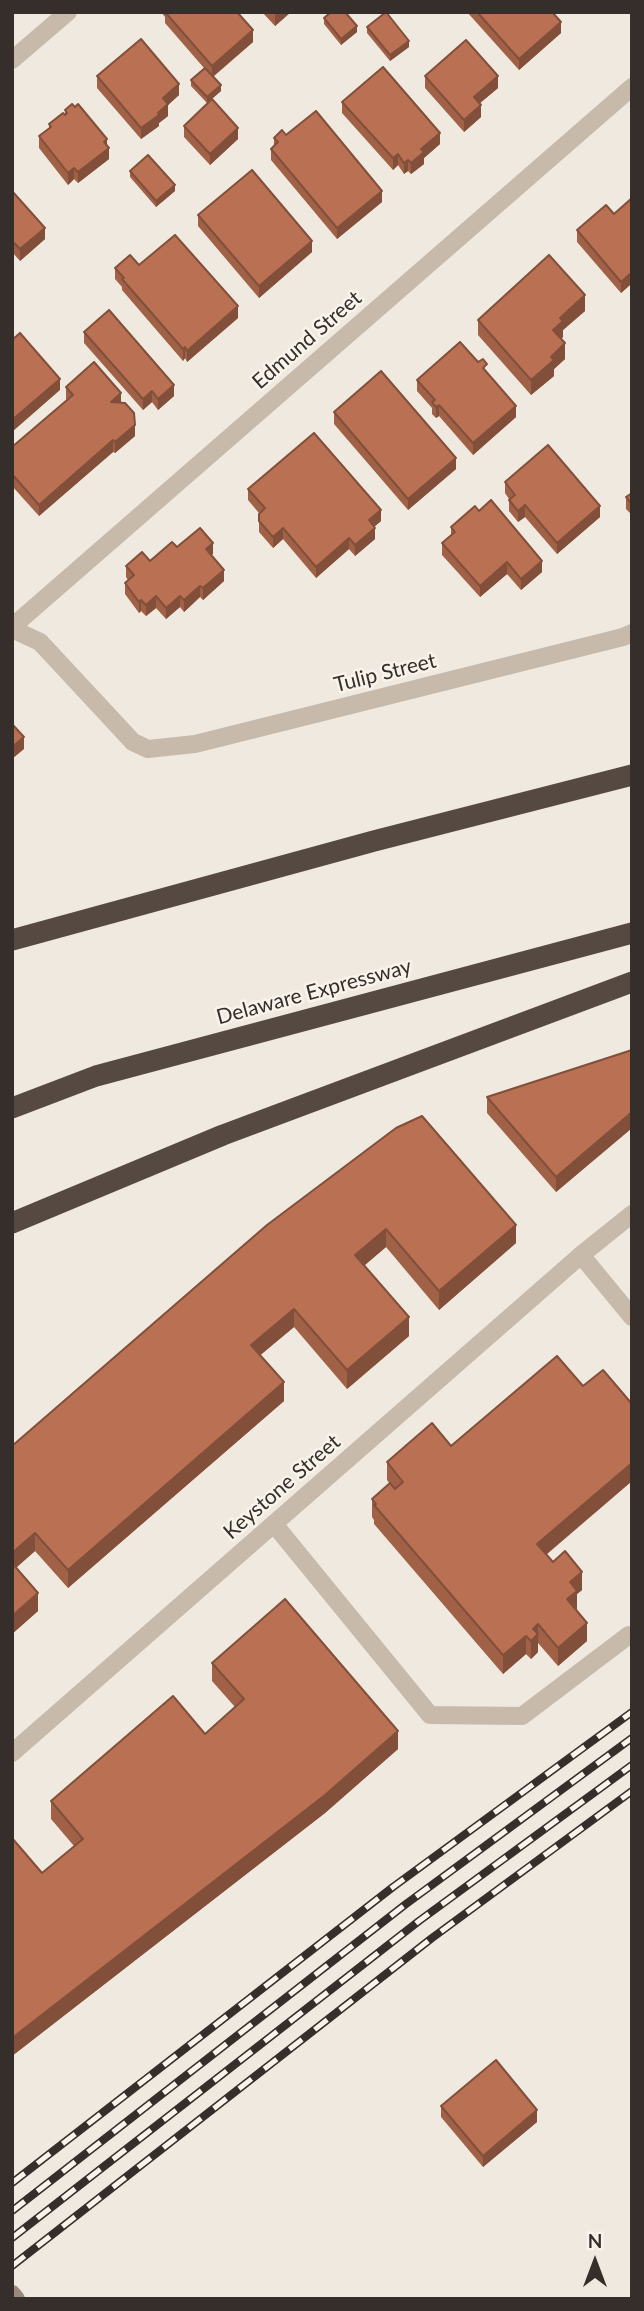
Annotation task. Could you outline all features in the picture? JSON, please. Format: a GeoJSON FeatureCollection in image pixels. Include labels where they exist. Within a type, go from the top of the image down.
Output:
{"type":"FeatureCollection","features":[{"type":"Feature","properties":{"kind":"highway"},"geometry":{"type":"LineString","coordinates":[[12,940],[374,841],[632,775]]}},
{"type":"Feature","properties":{"kind":"highway","name":"Delaware Expressway"},"geometry":{"type":"LineString","coordinates":[[12,1108],[96,1076],[632,933]]}},
{"type":"Feature","properties":{"kind":"highway"},"geometry":{"type":"LineString","coordinates":[[12,1223],[223,1135],[632,982]]}},
{"type":"Feature","properties":{"kind":"street"},"geometry":{"type":"LineString","coordinates":[[12,60],[68,12]]}},
{"type":"Feature","properties":{"kind":"street","name":"Edmund Street"},"geometry":{"type":"LineString","coordinates":[[12,628],[632,87]]}},
{"type":"Feature","properties":{"kind":"street","name":"Tulip Street"},"geometry":{"type":"LineString","coordinates":[[12,628],[40,642],[133,742],[148,748],[195,744],[632,633]]}},
{"type":"Feature","properties":{"kind":"street","name":"Keystone Street"},"geometry":{"type":"LineString","coordinates":[[12,1753],[581,1255],[632,1214]]}},
{"type":"Feature","properties":{"kind":"street"},"geometry":{"type":"LineString","coordinates":[[581,1255],[632,1317]]}},
{"type":"Feature","properties":{"kind":"street"},"geometry":{"type":"LineString","coordinates":[[274,1524],[430,1715],[522,1716],[629,1635]]}},
{"type":"Feature","properties":{"kind":"street"},"geometry":{"type":"LineString","coordinates":[[12,2294],[16,2299]]}},
{"type":"Feature","properties":{"kind":"building"},"geometry":{"type":"Polygon","coordinates":[[[165,12],[237,12],[253,30],[212,66],[165,12]]]}},
{"type":"Feature","properties":{"kind":"building"},"geometry":{"type":"Polygon","coordinates":[[[331,12],[345,12],[357,26],[341,39],[324,18],[331,12]]]}},
{"type":"Feature","properties":{"kind":"building"},"geometry":{"type":"Polygon","coordinates":[[[386,12],[409,41],[390,55],[367,27],[386,12]]]}},
{"type":"Feature","properties":{"kind":"building"},"geometry":{"type":"Polygon","coordinates":[[[477,12],[552,12],[561,22],[519,59],[477,12]]]}},
{"type":"Feature","properties":{"kind":"building"},"geometry":{"type":"Polygon","coordinates":[[[141,39],[179,84],[163,98],[168,104],[159,115],[141,128],[97,76],[141,39]]]}},
{"type":"Feature","properties":{"kind":"building"},"geometry":{"type":"Polygon","coordinates":[[[466,40],[498,76],[474,97],[481,105],[464,120],[425,76],[466,40]]]}},
{"type":"Feature","properties":{"kind":"building"},"geometry":{"type":"Polygon","coordinates":[[[383,67],[440,133],[421,149],[424,152],[411,163],[408,160],[404,163],[398,154],[393,158],[342,102],[383,67]]]}},
{"type":"Feature","properties":{"kind":"building"},"geometry":{"type":"Polygon","coordinates":[[[205,68],[221,85],[207,97],[191,80],[205,68]]]}},
{"type":"Feature","properties":{"kind":"building"},"geometry":{"type":"Polygon","coordinates":[[[212,99],[238,128],[210,154],[184,126],[212,99]]]}},
{"type":"Feature","properties":{"kind":"building"},"geometry":{"type":"Polygon","coordinates":[[[72,104],[75,107],[78,104],[107,139],[104,142],[109,148],[78,172],[74,168],[68,173],[39,136],[51,127],[49,124],[63,113],[65,115],[65,110],[72,104]]]}},
{"type":"Feature","properties":{"kind":"building"},"geometry":{"type":"Polygon","coordinates":[[[316,111],[382,191],[337,228],[271,149],[278,142],[274,138],[282,130],[286,135],[316,111]]]}},
{"type":"Feature","properties":{"kind":"building"},"geometry":{"type":"Polygon","coordinates":[[[148,155],[175,185],[156,201],[130,171],[148,155]]]}},
{"type":"Feature","properties":{"kind":"building"},"geometry":{"type":"Polygon","coordinates":[[[252,170],[312,241],[259,286],[198,215],[252,170]]]}},
{"type":"Feature","properties":{"kind":"building"},"geometry":{"type":"Polygon","coordinates":[[[12,191],[45,228],[20,249],[12,241],[12,191]]]}},
{"type":"Feature","properties":{"kind":"building"},"geometry":{"type":"Polygon","coordinates":[[[632,198],[632,276],[630,274],[621,282],[577,230],[606,205],[614,214],[632,198]]]}},
{"type":"Feature","properties":{"kind":"building"},"geometry":{"type":"Polygon","coordinates":[[[175,235],[238,306],[187,351],[115,268],[130,255],[139,265],[175,235]]]}},
{"type":"Feature","properties":{"kind":"building"},"geometry":{"type":"Polygon","coordinates":[[[549,255],[585,295],[560,318],[563,321],[553,330],[565,343],[551,357],[554,360],[531,380],[478,320],[549,255]]]}},
{"type":"Feature","properties":{"kind":"building"},"geometry":{"type":"Polygon","coordinates":[[[109,310],[174,385],[158,399],[152,391],[143,399],[84,332],[109,310]]]}},
{"type":"Feature","properties":{"kind":"building"},"geometry":{"type":"Polygon","coordinates":[[[20,333],[60,379],[12,420],[12,340],[20,333]]]}},
{"type":"Feature","properties":{"kind":"building"},"geometry":{"type":"Polygon","coordinates":[[[460,342],[478,362],[483,359],[487,364],[483,368],[516,406],[473,443],[439,405],[436,407],[432,402],[435,400],[417,380],[460,342]]]}},
{"type":"Feature","properties":{"kind":"building"},"geometry":{"type":"Polygon","coordinates":[[[94,362],[121,393],[111,402],[125,403],[134,413],[135,425],[115,442],[113,440],[39,505],[12,474],[12,447],[73,395],[66,387],[94,362]]]}},
{"type":"Feature","properties":{"kind":"building"},"geometry":{"type":"Polygon","coordinates":[[[381,371],[456,458],[408,499],[334,412],[381,371]]]}},
{"type":"Feature","properties":{"kind":"building"},"geometry":{"type":"Polygon","coordinates":[[[314,433],[381,510],[369,520],[375,528],[355,545],[349,538],[316,567],[283,528],[273,537],[259,521],[259,514],[265,508],[248,489],[314,433]]]}},
{"type":"Feature","properties":{"kind":"building"},"geometry":{"type":"Polygon","coordinates":[[[548,445],[600,506],[557,543],[525,505],[518,511],[509,500],[515,495],[505,482],[548,445]]]}},
{"type":"Feature","properties":{"kind":"building"},"geometry":{"type":"Polygon","coordinates":[[[632,493],[632,504],[626,497],[632,493]]]}},
{"type":"Feature","properties":{"kind":"building"},"geometry":{"type":"Polygon","coordinates":[[[491,500],[542,561],[521,579],[507,562],[480,586],[442,543],[455,532],[451,527],[475,506],[479,511],[491,500]]]}},
{"type":"Feature","properties":{"kind":"building"},"geometry":{"type":"Polygon","coordinates":[[[200,528],[213,543],[206,549],[224,570],[203,588],[200,586],[184,600],[180,596],[166,608],[156,596],[146,605],[141,600],[139,602],[125,583],[134,575],[126,566],[142,552],[150,561],[172,542],[177,547],[200,528]]]}},
{"type":"Feature","properties":{"kind":"building"},"geometry":{"type":"Polygon","coordinates":[[[12,724],[24,737],[12,747],[12,724]]]}},
{"type":"Feature","properties":{"kind":"building"},"geometry":{"type":"Polygon","coordinates":[[[632,1050],[632,1112],[556,1177],[487,1097],[632,1050]]]}},
{"type":"Feature","properties":{"kind":"building"},"geometry":{"type":"Polygon","coordinates":[[[422,1116],[516,1225],[439,1291],[386,1229],[355,1255],[409,1317],[347,1370],[294,1309],[251,1345],[284,1382],[68,1570],[35,1533],[12,1553],[12,1446],[267,1225],[396,1128],[422,1116]]]}},
{"type":"Feature","properties":{"kind":"building"},"geometry":{"type":"Polygon","coordinates":[[[557,1356],[583,1386],[603,1370],[632,1404],[632,1463],[537,1544],[553,1562],[565,1551],[582,1572],[570,1582],[577,1591],[567,1599],[587,1623],[558,1648],[538,1624],[533,1629],[538,1634],[531,1641],[526,1636],[503,1655],[374,1505],[376,1504],[372,1499],[390,1483],[395,1489],[403,1482],[387,1462],[432,1423],[451,1446],[557,1356]]]}},
{"type":"Feature","properties":{"kind":"building"},"geometry":{"type":"Polygon","coordinates":[[[12,1563],[38,1593],[12,1616],[12,1563]]]}},
{"type":"Feature","properties":{"kind":"building"},"geometry":{"type":"Polygon","coordinates":[[[285,1599],[398,1731],[325,1795],[12,2038],[12,1838],[42,1873],[83,1839],[51,1801],[173,1696],[205,1734],[244,1699],[212,1663],[285,1599]]]}},
{"type":"Feature","properties":{"kind":"building"},"geometry":{"type":"Polygon","coordinates":[[[496,2060],[537,2110],[483,2156],[441,2106],[496,2060]]]}},
{"type":"Feature","properties":{"kind":"railway"},"geometry":{"type":"LineString","coordinates":[[12,2183],[393,1887],[632,1712]]}},
{"type":"Feature","properties":{"kind":"railway"},"geometry":{"type":"LineString","coordinates":[[12,2211],[406,1904],[632,1738]]}},
{"type":"Feature","properties":{"kind":"railway"},"geometry":{"type":"LineString","coordinates":[[12,2238],[419,1921],[632,1765]]}},
{"type":"Feature","properties":{"kind":"railway"},"geometry":{"type":"LineString","coordinates":[[12,2266],[432,1938],[632,1791]]}}]}
